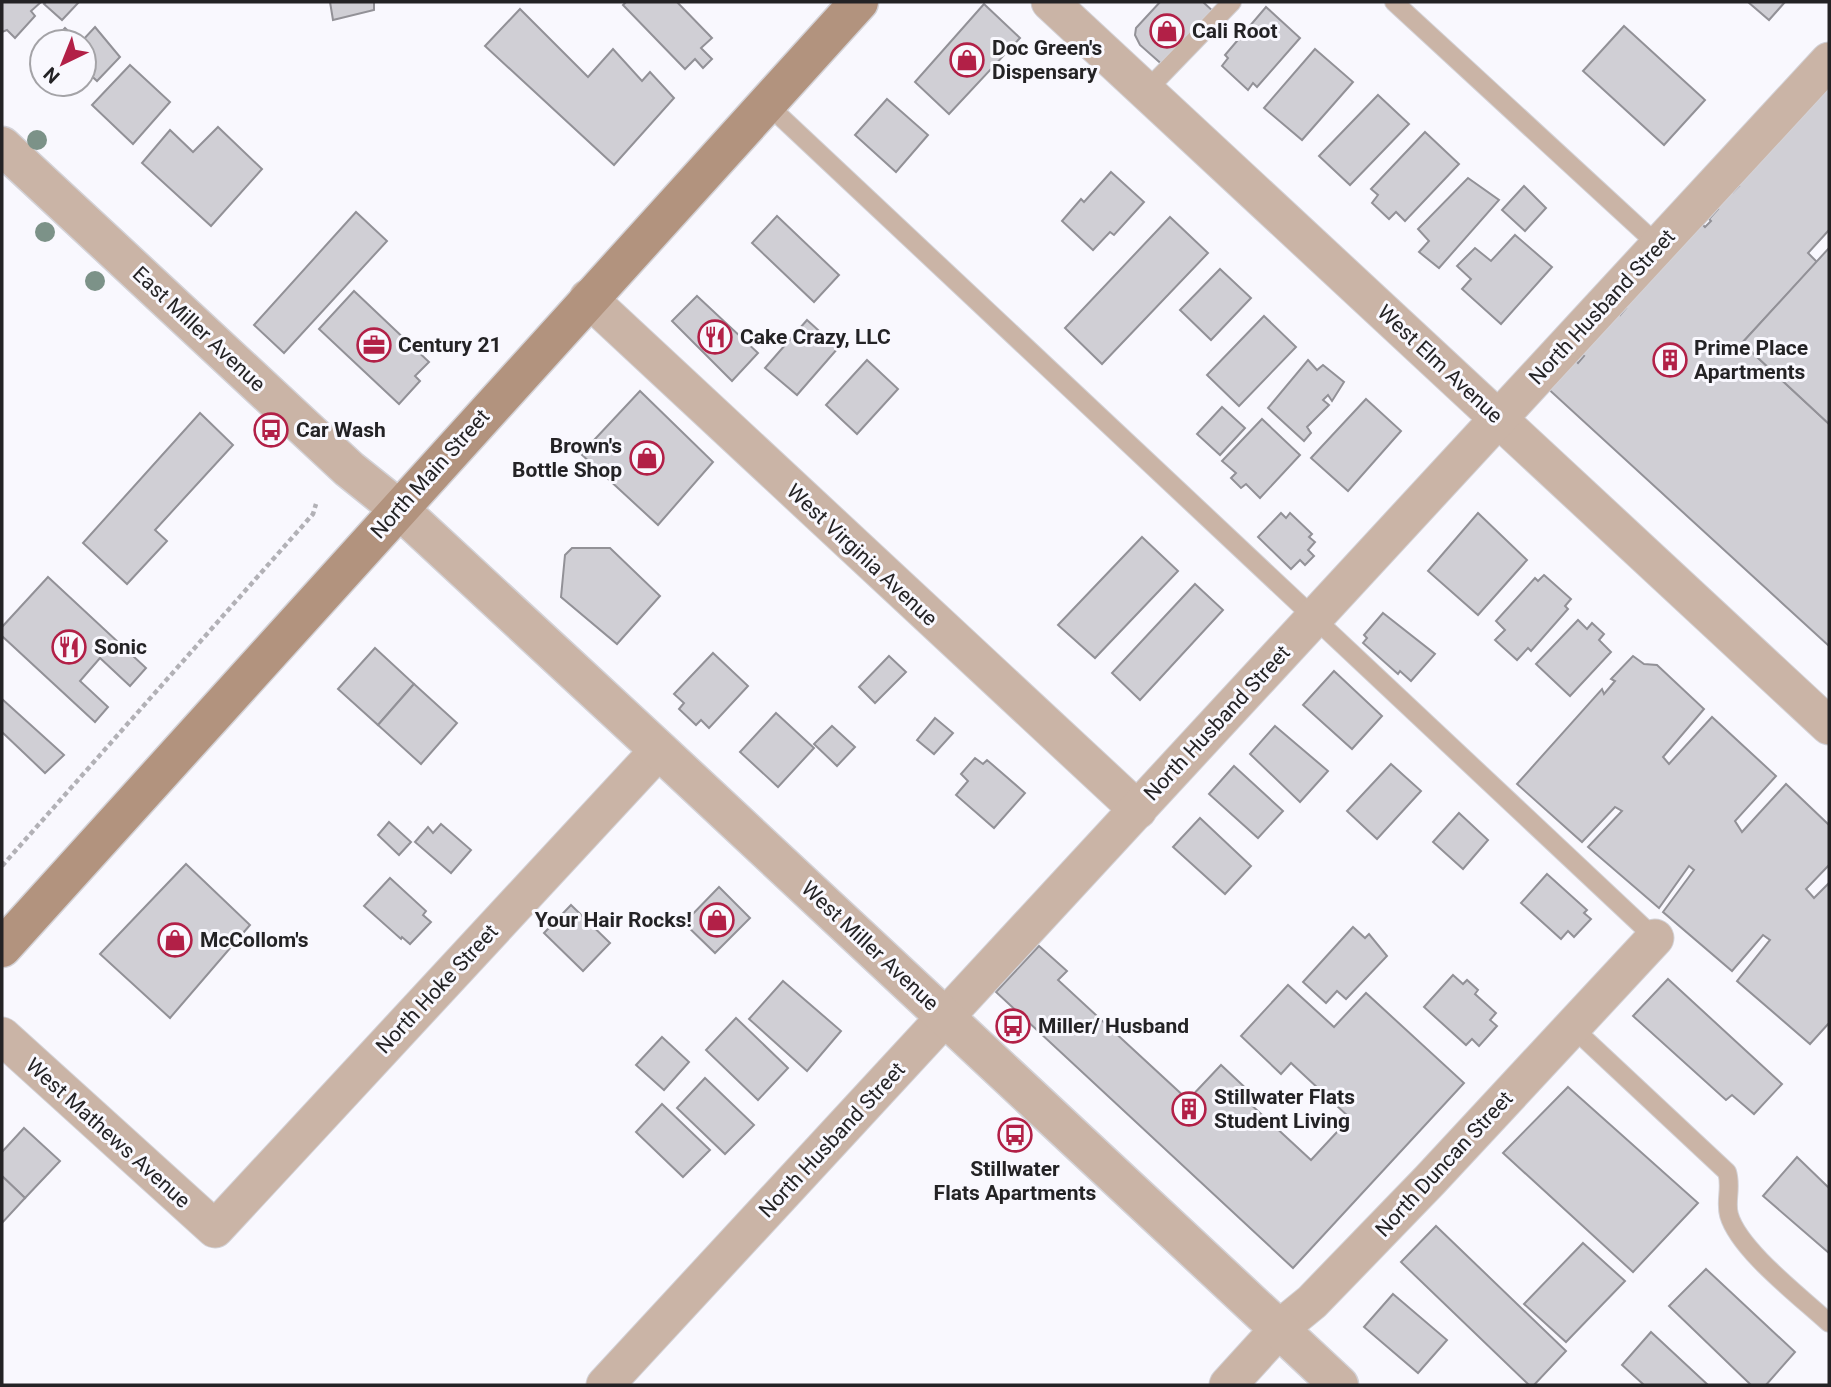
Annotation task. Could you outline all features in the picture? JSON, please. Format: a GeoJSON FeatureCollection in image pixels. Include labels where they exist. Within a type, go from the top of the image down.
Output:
{"type":"FeatureCollection","features":[{"type":"Feature","properties":{"kind":"main road","name":"North Main Street"},"geometry":{"type":"LineString","coordinates":[[2,948],[588,298],[859,2]]}},
{"type":"Feature","properties":{"kind":"street","name":"West Elm Avenue"},"geometry":{"type":"LineString","coordinates":[[1050,2],[1829,726]]}},
{"type":"Feature","properties":{"kind":"street","name":"North Husband Street"},"geometry":{"type":"LineString","coordinates":[[605,1385],[1829,61]]}},
{"type":"Feature","properties":{"kind":"street","name":"East Miller Avenue"},"geometry":{"type":"LineString","coordinates":[[2,146],[349,469],[399,509]]}},
{"type":"Feature","properties":{"kind":"street","name":"West Virginia Avenue"},"geometry":{"type":"LineString","coordinates":[[588,298],[1138,810]]}},
{"type":"Feature","properties":{"kind":"street","name":"West Miller Avenue"},"geometry":{"type":"LineString","coordinates":[[399,509],[1339,1385]]}},
{"type":"Feature","properties":{"kind":"street","name":"North Hoke Street"},"geometry":{"type":"LineString","coordinates":[[215,1229],[659,750]]}},
{"type":"Feature","properties":{"kind":"street","name":"North Duncan Street"},"geometry":{"type":"LineString","coordinates":[[1228,1385],[1279,1329],[1312,1302],[1655,938]]}},
{"type":"Feature","properties":{"kind":"street","name":"West Mathews Avenue"},"geometry":{"type":"LineString","coordinates":[[2,1036],[215,1229]]}},
{"type":"Feature","properties":{"kind":"lane"},"geometry":{"type":"LineString","coordinates":[[1146,91],[1232,2]]}},
{"type":"Feature","properties":{"kind":"lane"},"geometry":{"type":"LineString","coordinates":[[1394,2],[1659,246]]}},
{"type":"Feature","properties":{"kind":"lane"},"geometry":{"type":"LineString","coordinates":[[766,103],[1655,938]]}},
{"type":"Feature","properties":{"kind":"lane"},"geometry":{"type":"LineString","coordinates":[[1573,1027],[1727,1172],[1731,1184],[1728,1213],[1737,1233],[1750,1249],[1829,1323]]}},
{"type":"Feature","properties":{"kind":"path"},"geometry":{"type":"LineString","coordinates":[[2,866],[313,514],[316,505]]}},
{"type":"Feature","properties":{"kind":"building"},"geometry":{"type":"Polygon","coordinates":[[[2,2],[41,2],[31,11],[35,16],[15,38],[7,30],[2,32],[2,2]]]}},
{"type":"Feature","properties":{"kind":"building"},"geometry":{"type":"Polygon","coordinates":[[[79,2],[62,20],[44,4],[79,2]]]}},
{"type":"Feature","properties":{"kind":"building"},"geometry":{"type":"Polygon","coordinates":[[[330,2],[374,2],[374,10],[333,20],[330,2]]]}},
{"type":"Feature","properties":{"kind":"building"},"geometry":{"type":"Polygon","coordinates":[[[626,2],[677,2],[712,38],[701,48],[712,59],[703,68],[695,59],[685,69],[623,5],[626,2]]]}},
{"type":"Feature","properties":{"kind":"building","name":"Cali Root"},"geometry":{"type":"Polygon","coordinates":[[[1160,2],[1203,2],[1215,13],[1165,67],[1140,45],[1135,35],[1136,28],[1160,2]]]}},
{"type":"Feature","properties":{"kind":"building"},"geometry":{"type":"Polygon","coordinates":[[[1748,2],[1785,2],[1769,20],[1748,2]]]}},
{"type":"Feature","properties":{"kind":"building","name":"Doc Green's Dispensary"},"geometry":{"type":"Polygon","coordinates":[[[984,4],[1020,38],[949,114],[915,82],[984,4]]]}},
{"type":"Feature","properties":{"kind":"building"},"geometry":{"type":"Polygon","coordinates":[[[1266,7],[1300,38],[1257,87],[1253,83],[1248,90],[1222,66],[1228,58],[1225,55],[1266,7]]]}},
{"type":"Feature","properties":{"kind":"building"},"geometry":{"type":"Polygon","coordinates":[[[520,9],[588,77],[613,49],[642,81],[650,72],[674,98],[614,165],[485,46],[520,9]]]}},
{"type":"Feature","properties":{"kind":"building"},"geometry":{"type":"Polygon","coordinates":[[[1624,26],[1705,100],[1664,145],[1583,71],[1624,26]]]}},
{"type":"Feature","properties":{"kind":"building"},"geometry":{"type":"Polygon","coordinates":[[[98,31],[120,57],[98,80],[98,31]]]}},
{"type":"Feature","properties":{"kind":"building"},"geometry":{"type":"Polygon","coordinates":[[[1315,49],[1353,82],[1302,140],[1264,108],[1315,49]]]}},
{"type":"Feature","properties":{"kind":"building"},"geometry":{"type":"Polygon","coordinates":[[[130,65],[170,102],[133,144],[92,105],[130,65]]]}},
{"type":"Feature","properties":{"kind":"building","name":"Prime Place Apartments"},"geometry":{"type":"Polygon","coordinates":[[[1829,73],[1829,230],[1808,253],[1817,262],[1742,343],[1829,424],[1829,646],[1544,385],[1571,356],[1578,363],[1584,356],[1581,354],[1613,309],[1620,315],[1626,308],[1620,303],[1697,219],[1705,227],[1711,221],[1709,219],[1718,209],[1712,204],[1728,187],[1733,192],[1739,186],[1734,181],[1829,73]]]}},
{"type":"Feature","properties":{"kind":"building"},"geometry":{"type":"Polygon","coordinates":[[[1378,95],[1409,124],[1350,185],[1319,156],[1378,95]]]}},
{"type":"Feature","properties":{"kind":"building"},"geometry":{"type":"Polygon","coordinates":[[[887,99],[928,135],[896,172],[855,135],[887,99]]]}},
{"type":"Feature","properties":{"kind":"building"},"geometry":{"type":"Polygon","coordinates":[[[218,127],[262,169],[211,226],[142,163],[170,130],[193,152],[218,127]]]}},
{"type":"Feature","properties":{"kind":"building"},"geometry":{"type":"Polygon","coordinates":[[[1425,132],[1459,164],[1405,221],[1396,212],[1389,219],[1372,203],[1378,195],[1371,189],[1425,132]]]}},
{"type":"Feature","properties":{"kind":"building"},"geometry":{"type":"Polygon","coordinates":[[[1111,172],[1144,202],[1114,235],[1110,232],[1093,250],[1062,221],[1081,199],[1084,202],[1111,172]]]}},
{"type":"Feature","properties":{"kind":"building"},"geometry":{"type":"Polygon","coordinates":[[[1468,178],[1499,200],[1439,268],[1419,252],[1429,241],[1418,229],[1468,178]]]}},
{"type":"Feature","properties":{"kind":"building"},"geometry":{"type":"Polygon","coordinates":[[[1524,186],[1546,208],[1525,231],[1502,210],[1524,186]]]}},
{"type":"Feature","properties":{"kind":"building"},"geometry":{"type":"Polygon","coordinates":[[[356,212],[387,241],[284,353],[254,325],[356,212]]]}},
{"type":"Feature","properties":{"kind":"building"},"geometry":{"type":"Polygon","coordinates":[[[777,216],[839,275],[814,302],[752,243],[777,216]]]}},
{"type":"Feature","properties":{"kind":"building"},"geometry":{"type":"Polygon","coordinates":[[[1170,217],[1208,253],[1102,364],[1065,328],[1170,217]]]}},
{"type":"Feature","properties":{"kind":"building"},"geometry":{"type":"Polygon","coordinates":[[[1515,235],[1552,267],[1501,324],[1462,289],[1471,279],[1457,266],[1475,248],[1491,261],[1515,235]]]}},
{"type":"Feature","properties":{"kind":"building"},"geometry":{"type":"Polygon","coordinates":[[[1829,248],[1829,424],[1742,343],[1829,248]]]}},
{"type":"Feature","properties":{"kind":"building"},"geometry":{"type":"Polygon","coordinates":[[[1220,269],[1251,298],[1211,340],[1180,310],[1220,269]]]}},
{"type":"Feature","properties":{"kind":"building","name":"Century 21"},"geometry":{"type":"Polygon","coordinates":[[[354,291],[429,362],[415,376],[420,381],[399,404],[319,329],[354,291]]]}},
{"type":"Feature","properties":{"kind":"building","name":"Cake Crazy, LLC"},"geometry":{"type":"Polygon","coordinates":[[[697,296],[758,353],[732,381],[672,321],[697,296]]]}},
{"type":"Feature","properties":{"kind":"building"},"geometry":{"type":"Polygon","coordinates":[[[1264,316],[1296,347],[1239,406],[1207,375],[1264,316]]]}},
{"type":"Feature","properties":{"kind":"building"},"geometry":{"type":"Polygon","coordinates":[[[807,320],[838,348],[797,395],[765,368],[807,320]]]}},
{"type":"Feature","properties":{"kind":"building"},"geometry":{"type":"Polygon","coordinates":[[[867,360],[898,389],[857,434],[826,405],[867,360]]]}},
{"type":"Feature","properties":{"kind":"building"},"geometry":{"type":"Polygon","coordinates":[[[1308,360],[1317,370],[1323,365],[1344,382],[1332,401],[1328,395],[1323,400],[1329,405],[1307,427],[1311,433],[1304,441],[1268,408],[1308,360]]]}},
{"type":"Feature","properties":{"kind":"building","name":"Brown's Bottle Shop"},"geometry":{"type":"Polygon","coordinates":[[[640,391],[713,462],[658,525],[581,454],[640,391]]]}},
{"type":"Feature","properties":{"kind":"building"},"geometry":{"type":"Polygon","coordinates":[[[1366,399],[1401,431],[1348,491],[1311,458],[1366,399]]]}},
{"type":"Feature","properties":{"kind":"building"},"geometry":{"type":"Polygon","coordinates":[[[1222,407],[1245,428],[1220,455],[1197,434],[1222,407]]]}},
{"type":"Feature","properties":{"kind":"building"},"geometry":{"type":"Polygon","coordinates":[[[200,413],[233,445],[155,530],[167,541],[127,584],[83,543],[200,413]]]}},
{"type":"Feature","properties":{"kind":"building"},"geometry":{"type":"Polygon","coordinates":[[[1262,419],[1300,455],[1260,498],[1246,484],[1241,488],[1231,478],[1236,473],[1222,461],[1262,419]]]}},
{"type":"Feature","properties":{"kind":"building"},"geometry":{"type":"Polygon","coordinates":[[[1281,513],[1286,518],[1290,513],[1312,534],[1309,537],[1315,542],[1308,550],[1314,556],[1305,565],[1300,560],[1291,569],[1258,537],[1281,513]]]}},
{"type":"Feature","properties":{"kind":"building"},"geometry":{"type":"Polygon","coordinates":[[[1478,513],[1527,560],[1478,615],[1428,571],[1478,513]]]}},
{"type":"Feature","properties":{"kind":"building"},"geometry":{"type":"Polygon","coordinates":[[[1142,537],[1178,571],[1095,658],[1058,625],[1142,537]]]}},
{"type":"Feature","properties":{"kind":"building"},"geometry":{"type":"Polygon","coordinates":[[[572,548],[610,548],[660,596],[617,644],[561,597],[565,555],[572,548]]]}},
{"type":"Feature","properties":{"kind":"building"},"geometry":{"type":"Polygon","coordinates":[[[1544,575],[1571,599],[1565,606],[1568,609],[1531,651],[1528,648],[1517,660],[1495,640],[1505,630],[1496,621],[1535,578],[1538,581],[1544,575]]]}},
{"type":"Feature","properties":{"kind":"building","name":"Sonic"},"geometry":{"type":"Polygon","coordinates":[[[48,577],[146,668],[130,686],[100,658],[80,681],[108,707],[95,722],[2,636],[2,627],[48,577]]]}},
{"type":"Feature","properties":{"kind":"building"},"geometry":{"type":"Polygon","coordinates":[[[1195,584],[1223,610],[1140,700],[1112,673],[1195,584]]]}},
{"type":"Feature","properties":{"kind":"building"},"geometry":{"type":"Polygon","coordinates":[[[1383,613],[1435,654],[1411,681],[1400,671],[1398,674],[1363,643],[1367,638],[1364,635],[1383,613]]]}},
{"type":"Feature","properties":{"kind":"building"},"geometry":{"type":"Polygon","coordinates":[[[1578,620],[1587,629],[1592,623],[1604,634],[1599,640],[1611,652],[1570,696],[1536,664],[1578,620]]]}},
{"type":"Feature","properties":{"kind":"building"},"geometry":{"type":"Polygon","coordinates":[[[375,648],[414,684],[378,725],[338,689],[375,648]]]}},
{"type":"Feature","properties":{"kind":"building"},"geometry":{"type":"Polygon","coordinates":[[[713,653],[748,686],[709,728],[701,720],[696,725],[679,709],[684,703],[674,694],[713,653]]]}},
{"type":"Feature","properties":{"kind":"building"},"geometry":{"type":"Polygon","coordinates":[[[889,656],[906,672],[875,703],[859,687],[889,656]]]}},
{"type":"Feature","properties":{"kind":"building"},"geometry":{"type":"Polygon","coordinates":[[[1633,656],[1644,664],[1657,665],[1704,709],[1663,757],[1669,764],[1712,717],[1776,776],[1735,821],[1742,832],[1786,784],[1829,825],[1829,865],[1806,889],[1814,898],[1829,883],[1829,1023],[1810,1044],[1737,981],[1770,940],[1763,935],[1732,971],[1663,912],[1694,870],[1689,866],[1659,908],[1588,847],[1622,811],[1615,807],[1582,842],[1517,784],[1602,689],[1604,694],[1615,681],[1611,679],[1633,656]]]}},
{"type":"Feature","properties":{"kind":"building"},"geometry":{"type":"Polygon","coordinates":[[[1334,671],[1382,716],[1352,749],[1303,705],[1334,671]]]}},
{"type":"Feature","properties":{"kind":"building"},"geometry":{"type":"Polygon","coordinates":[[[414,684],[457,723],[421,764],[378,725],[414,684]]]}},
{"type":"Feature","properties":{"kind":"building"},"geometry":{"type":"Polygon","coordinates":[[[2,699],[64,755],[45,773],[2,732],[2,699]]]}},
{"type":"Feature","properties":{"kind":"building"},"geometry":{"type":"Polygon","coordinates":[[[776,713],[814,748],[778,787],[740,752],[776,713]]]}},
{"type":"Feature","properties":{"kind":"building"},"geometry":{"type":"Polygon","coordinates":[[[935,718],[953,733],[934,754],[917,740],[935,718]]]}},
{"type":"Feature","properties":{"kind":"building"},"geometry":{"type":"Polygon","coordinates":[[[832,726],[855,747],[837,766],[814,744],[832,726]]]}},
{"type":"Feature","properties":{"kind":"building"},"geometry":{"type":"Polygon","coordinates":[[[1275,726],[1328,771],[1300,802],[1250,754],[1275,726]]]}},
{"type":"Feature","properties":{"kind":"building"},"geometry":{"type":"Polygon","coordinates":[[[975,758],[983,764],[987,760],[1025,793],[994,828],[956,795],[968,781],[961,774],[975,758]]]}},
{"type":"Feature","properties":{"kind":"building"},"geometry":{"type":"Polygon","coordinates":[[[1391,764],[1421,791],[1377,839],[1347,811],[1391,764]]]}},
{"type":"Feature","properties":{"kind":"building"},"geometry":{"type":"Polygon","coordinates":[[[1234,766],[1283,811],[1258,838],[1209,794],[1234,766]]]}},
{"type":"Feature","properties":{"kind":"building"},"geometry":{"type":"Polygon","coordinates":[[[1459,813],[1488,840],[1463,869],[1433,842],[1459,813]]]}},
{"type":"Feature","properties":{"kind":"building"},"geometry":{"type":"Polygon","coordinates":[[[1200,818],[1251,866],[1225,894],[1173,847],[1200,818]]]}},
{"type":"Feature","properties":{"kind":"building"},"geometry":{"type":"Polygon","coordinates":[[[389,822],[411,842],[399,855],[378,835],[389,822]]]}},
{"type":"Feature","properties":{"kind":"building"},"geometry":{"type":"Polygon","coordinates":[[[441,824],[471,850],[451,873],[415,842],[428,827],[433,833],[441,824]]]}},
{"type":"Feature","properties":{"kind":"building","name":"McCollom's"},"geometry":{"type":"Polygon","coordinates":[[[186,864],[250,925],[170,1018],[100,954],[186,864]]]}},
{"type":"Feature","properties":{"kind":"building"},"geometry":{"type":"Polygon","coordinates":[[[1547,874],[1587,910],[1584,913],[1591,919],[1574,937],[1568,931],[1561,939],[1521,903],[1547,874]]]}},
{"type":"Feature","properties":{"kind":"building"},"geometry":{"type":"Polygon","coordinates":[[[390,878],[426,911],[423,915],[431,922],[410,944],[364,906],[390,878]]]}},
{"type":"Feature","properties":{"kind":"building","name":"Your Hair Rocks!"},"geometry":{"type":"Polygon","coordinates":[[[719,887],[750,918],[715,953],[684,923],[719,887]]]}},
{"type":"Feature","properties":{"kind":"building"},"geometry":{"type":"Polygon","coordinates":[[[571,905],[610,943],[583,971],[544,933],[571,905]]]}},
{"type":"Feature","properties":{"kind":"building"},"geometry":{"type":"Polygon","coordinates":[[[1353,927],[1365,938],[1369,934],[1387,956],[1346,999],[1337,991],[1326,1003],[1303,982],[1353,927]]]}},
{"type":"Feature","properties":{"kind":"building","name":"Stillwater Flats Student Living"},"geometry":{"type":"Polygon","coordinates":[[[1039,946],[1067,971],[1058,980],[1188,1100],[1221,1065],[1253,1095],[1247,1101],[1311,1160],[1350,1118],[1291,1063],[1281,1074],[1241,1036],[1288,985],[1334,1027],[1366,993],[1464,1083],[1293,1268],[996,992],[1039,946]]]}},
{"type":"Feature","properties":{"kind":"building"},"geometry":{"type":"Polygon","coordinates":[[[1453,975],[1463,984],[1467,980],[1478,990],[1475,994],[1496,1013],[1490,1020],[1497,1026],[1479,1046],[1472,1039],[1466,1045],[1424,1007],[1453,975]]]}},
{"type":"Feature","properties":{"kind":"building"},"geometry":{"type":"Polygon","coordinates":[[[1668,979],[1782,1084],[1754,1114],[1732,1095],[1726,1100],[1633,1016],[1668,979]]]}},
{"type":"Feature","properties":{"kind":"building"},"geometry":{"type":"Polygon","coordinates":[[[783,981],[841,1031],[807,1071],[749,1019],[783,981]]]}},
{"type":"Feature","properties":{"kind":"building"},"geometry":{"type":"Polygon","coordinates":[[[736,1018],[788,1068],[758,1100],[706,1050],[736,1018]]]}},
{"type":"Feature","properties":{"kind":"building"},"geometry":{"type":"Polygon","coordinates":[[[662,1037],[689,1062],[664,1090],[636,1065],[662,1037]]]}},
{"type":"Feature","properties":{"kind":"building"},"geometry":{"type":"Polygon","coordinates":[[[705,1078],[754,1125],[725,1154],[677,1108],[705,1078]]]}},
{"type":"Feature","properties":{"kind":"building"},"geometry":{"type":"Polygon","coordinates":[[[1568,1087],[1698,1203],[1633,1272],[1503,1153],[1568,1087]]]}},
{"type":"Feature","properties":{"kind":"building"},"geometry":{"type":"Polygon","coordinates":[[[662,1104],[710,1150],[683,1177],[636,1132],[662,1104]]]}},
{"type":"Feature","properties":{"kind":"building"},"geometry":{"type":"Polygon","coordinates":[[[24,1128],[60,1161],[25,1198],[2,1176],[2,1152],[24,1128]]]}},
{"type":"Feature","properties":{"kind":"building"},"geometry":{"type":"Polygon","coordinates":[[[1797,1157],[1829,1188],[1829,1253],[1763,1196],[1797,1157]]]}},
{"type":"Feature","properties":{"kind":"building"},"geometry":{"type":"Polygon","coordinates":[[[2,1176],[25,1198],[2,1223],[2,1176]]]}},
{"type":"Feature","properties":{"kind":"building"},"geometry":{"type":"Polygon","coordinates":[[[1436,1226],[1566,1351],[1534,1385],[1529,1385],[1401,1262],[1436,1226]]]}},
{"type":"Feature","properties":{"kind":"building"},"geometry":{"type":"Polygon","coordinates":[[[1583,1243],[1625,1281],[1566,1342],[1524,1304],[1583,1243]]]}},
{"type":"Feature","properties":{"kind":"building"},"geometry":{"type":"Polygon","coordinates":[[[1706,1269],[1795,1352],[1766,1385],[1751,1385],[1669,1306],[1706,1269]]]}},
{"type":"Feature","properties":{"kind":"building"},"geometry":{"type":"Polygon","coordinates":[[[1393,1294],[1447,1340],[1418,1373],[1364,1327],[1393,1294]]]}},
{"type":"Feature","properties":{"kind":"building"},"geometry":{"type":"Polygon","coordinates":[[[1651,1332],[1708,1385],[1644,1385],[1622,1365],[1651,1332]]]}},
{"type":"Feature","properties":{"kind":"place","name":"Cali Root"},"geometry":{"type":"Point","coordinates":[1167,31]}},
{"type":"Feature","properties":{"kind":"place","name":"Doc Green's Dispensary"},"geometry":{"type":"Point","coordinates":[967,60]}},
{"type":"Feature","properties":{"kind":"place","name":"Cake Crazy, LLC"},"geometry":{"type":"Point","coordinates":[715,337]}},
{"type":"Feature","properties":{"kind":"place","name":"Century 21"},"geometry":{"type":"Point","coordinates":[374,345]}},
{"type":"Feature","properties":{"kind":"place","name":"Prime Place Apartments"},"geometry":{"type":"Point","coordinates":[1670,360]}},
{"type":"Feature","properties":{"kind":"place","name":"Car Wash"},"geometry":{"type":"Point","coordinates":[271,430]}},
{"type":"Feature","properties":{"kind":"place","name":"Brown's Bottle Shop"},"geometry":{"type":"Point","coordinates":[647,458]}},
{"type":"Feature","properties":{"kind":"place","name":"Sonic"},"geometry":{"type":"Point","coordinates":[69,647]}},
{"type":"Feature","properties":{"kind":"place","name":"Your Hair Rocks!"},"geometry":{"type":"Point","coordinates":[717,920]}},
{"type":"Feature","properties":{"kind":"place","name":"McCollom's"},"geometry":{"type":"Point","coordinates":[175,940]}},
{"type":"Feature","properties":{"kind":"place","name":"Miller/ Husband"},"geometry":{"type":"Point","coordinates":[1013,1026]}},
{"type":"Feature","properties":{"kind":"place","name":"Stillwater Flats Student Living"},"geometry":{"type":"Point","coordinates":[1189,1109]}},
{"type":"Feature","properties":{"kind":"place","name":"Stillwater Flats Apartments"},"geometry":{"type":"Point","coordinates":[1015,1135]}}]}
